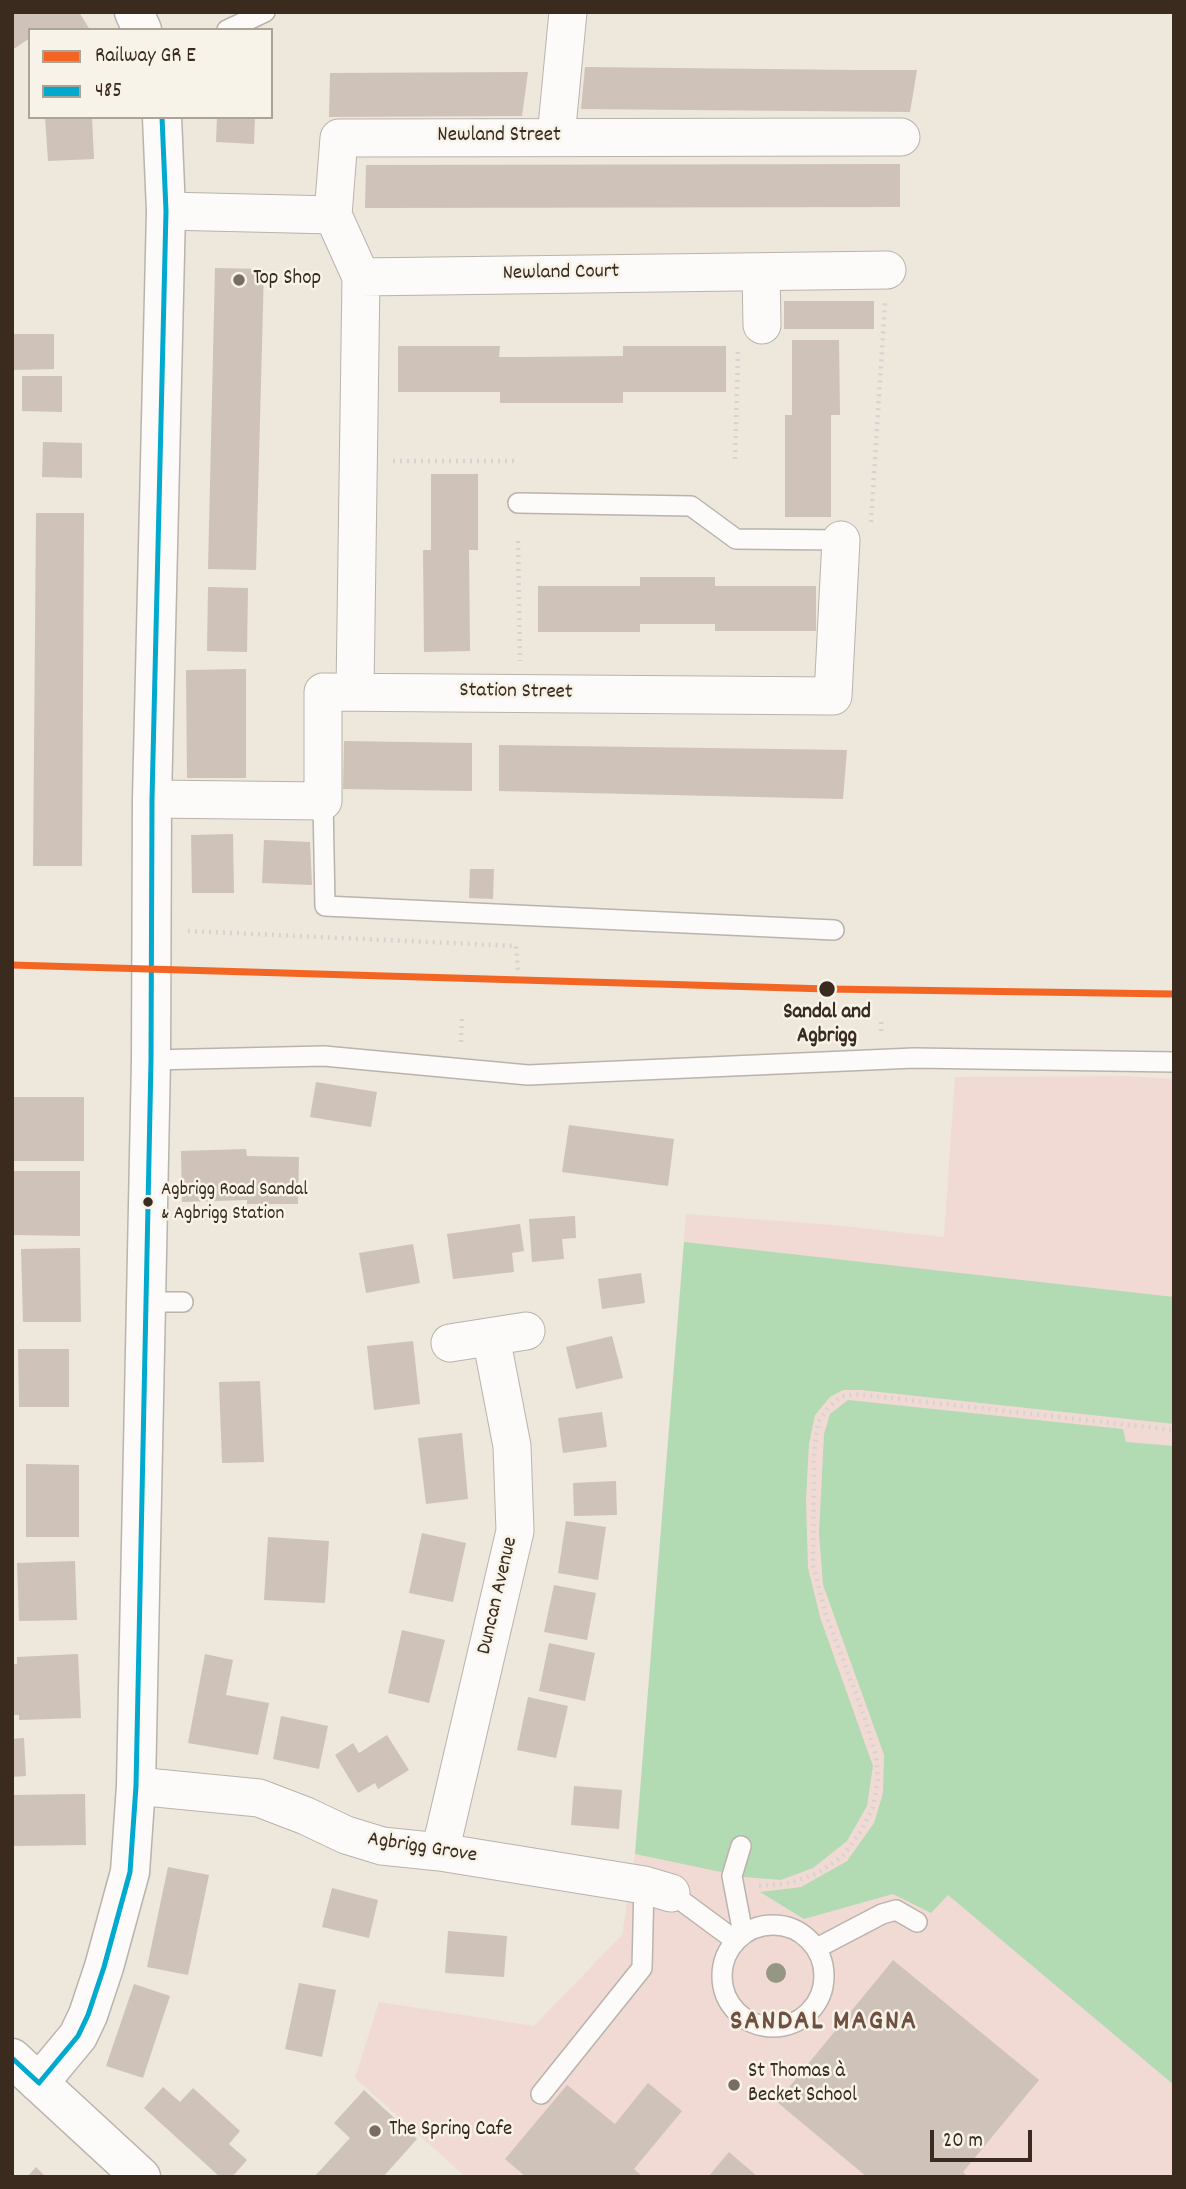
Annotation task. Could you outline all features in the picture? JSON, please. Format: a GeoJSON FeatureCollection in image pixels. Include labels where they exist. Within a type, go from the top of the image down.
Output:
{"type":"FeatureCollection","features":[{"type":"Feature","properties":{"kind":"main road"},"geometry":{"type":"LineString","coordinates":[[134,12],[141,28]]}},
{"type":"Feature","properties":{"kind":"main road"},"geometry":{"type":"LineString","coordinates":[[136,2175],[26,2070],[78,2036],[89,2015],[131,1872],[164,1302],[151,1060],[152,799],[166,211],[162,119]]}},
{"type":"Feature","properties":{"kind":"street"},"geometry":{"type":"LineString","coordinates":[[556,137],[568,12]]}},
{"type":"Feature","properties":{"kind":"street","name":"Newland Street"},"geometry":{"type":"LineString","coordinates":[[333,215],[339,138],[901,137]]}},
{"type":"Feature","properties":{"kind":"street"},"geometry":{"type":"LineString","coordinates":[[166,211],[333,215],[361,277],[355,691]]}},
{"type":"Feature","properties":{"kind":"street","name":"Newland Court"},"geometry":{"type":"LineString","coordinates":[[361,277],[887,270]]}},
{"type":"Feature","properties":{"kind":"street"},"geometry":{"type":"LineString","coordinates":[[761,272],[762,325]]}},
{"type":"Feature","properties":{"kind":"street","name":"Station Street"},"geometry":{"type":"LineString","coordinates":[[323,801],[323,692],[833,696],[841,540]]}},
{"type":"Feature","properties":{"kind":"street"},"geometry":{"type":"LineString","coordinates":[[152,799],[323,801]]}},
{"type":"Feature","properties":{"kind":"street","name":"Duncan Avenue"},"geometry":{"type":"LineString","coordinates":[[440,1852],[514,1531],[508,1334],[450,1343]]}},
{"type":"Feature","properties":{"kind":"street","name":"Agbrigg Grove"},"geometry":{"type":"LineString","coordinates":[[136,1786],[259,1798],[306,1815],[346,1835],[382,1846],[440,1852],[658,1889]]}},
{"type":"Feature","properties":{"kind":"lane"},"geometry":{"type":"LineString","coordinates":[[231,28],[265,12]]}},
{"type":"Feature","properties":{"kind":"lane"},"geometry":{"type":"LineString","coordinates":[[518,503],[691,506],[736,539],[841,540]]}},
{"type":"Feature","properties":{"kind":"lane"},"geometry":{"type":"LineString","coordinates":[[323,801],[325,906],[834,930]]}},
{"type":"Feature","properties":{"kind":"lane"},"geometry":{"type":"LineString","coordinates":[[151,1060],[324,1056],[528,1075],[914,1058],[1174,1062]]}},
{"type":"Feature","properties":{"kind":"lane"},"geometry":{"type":"LineString","coordinates":[[739,1938],[732,1876],[741,1846]]}},
{"type":"Feature","properties":{"kind":"lane"},"geometry":{"type":"LineString","coordinates":[[541,2094],[642,1968],[658,1889],[739,1938]]}},
{"type":"Feature","properties":{"kind":"lane"},"geometry":{"type":"LineString","coordinates":[[817,1948],[896,1910],[917,1922]]}},
{"type":"Feature","properties":{"kind":"lane"},"geometry":{"type":"LineString","coordinates":[[775,1925],[791,1928],[805,1936],[817,1948],[824,1964],[825,1982],[820,1999],[802,2019],[778,2028],[760,2027],[743,2019],[731,2007],[723,1991],[722,1973],[726,1955],[739,1938],[758,1927],[775,1925]]}},
{"type":"Feature","properties":{"kind":"path"},"geometry":{"type":"LineString","coordinates":[[841,540],[870,529],[887,270]]}},
{"type":"Feature","properties":{"kind":"path"},"geometry":{"type":"LineString","coordinates":[[736,458],[738,326],[762,325]]}},
{"type":"Feature","properties":{"kind":"path"},"geometry":{"type":"LineString","coordinates":[[358,461],[518,461]]}},
{"type":"Feature","properties":{"kind":"path"},"geometry":{"type":"LineString","coordinates":[[518,541],[521,693]]}},
{"type":"Feature","properties":{"kind":"path"},"geometry":{"type":"LineString","coordinates":[[151,930],[516,946],[518,970]]}},
{"type":"Feature","properties":{"kind":"path"},"geometry":{"type":"LineString","coordinates":[[734,1885],[790,1883],[816,1874],[842,1857],[861,1831],[873,1807],[878,1779],[876,1756],[826,1615],[813,1565],[814,1454],[818,1422],[828,1408],[840,1397],[855,1394],[1174,1430]]}},
{"type":"Feature","properties":{"kind":"shaded area"},"geometry":{"type":"Polygon","coordinates":[[[1127,1076],[1174,1079],[1174,2177],[466,2177],[355,2078],[379,2002],[534,2026],[622,1935],[635,1854],[686,1214],[944,1237],[955,1077],[1127,1076]]]}},
{"type":"Feature","properties":{"kind":"green space"},"geometry":{"type":"Polygon","coordinates":[[[684,1242],[1174,1297],[1174,1424],[861,1390],[843,1390],[830,1397],[815,1415],[809,1444],[806,1499],[808,1568],[821,1620],[873,1766],[867,1806],[847,1841],[813,1868],[781,1880],[732,1876],[635,1854],[684,1242]]]}},
{"type":"Feature","properties":{"kind":"green space"},"geometry":{"type":"Polygon","coordinates":[[[848,1400],[1123,1429],[1126,1442],[1174,1446],[1174,2085],[948,1895],[931,1913],[893,1894],[804,1919],[760,1892],[801,1887],[847,1861],[874,1823],[883,1793],[884,1755],[823,1585],[819,1533],[824,1434],[830,1414],[848,1400]]]}},
{"type":"Feature","properties":{"kind":"building"},"geometry":{"type":"Polygon","coordinates":[[[13,12],[79,12],[89,28],[28,28],[28,39],[12,50],[13,12]]]}},
{"type":"Feature","properties":{"kind":"building"},"geometry":{"type":"Polygon","coordinates":[[[585,67],[917,70],[910,112],[581,109],[585,67]]]}},
{"type":"Feature","properties":{"kind":"building"},"geometry":{"type":"Polygon","coordinates":[[[528,72],[522,116],[329,117],[330,73],[528,72]]]}},
{"type":"Feature","properties":{"kind":"building"},"geometry":{"type":"Polygon","coordinates":[[[45,119],[92,119],[94,159],[48,161],[45,119]]]}},
{"type":"Feature","properties":{"kind":"building"},"geometry":{"type":"Polygon","coordinates":[[[217,119],[255,119],[254,144],[216,142],[217,119]]]}},
{"type":"Feature","properties":{"kind":"building"},"geometry":{"type":"Polygon","coordinates":[[[900,164],[900,207],[365,208],[366,165],[900,164]]]}},
{"type":"Feature","properties":{"kind":"building"},"geometry":{"type":"Polygon","coordinates":[[[215,268],[264,269],[256,570],[208,569],[215,268]]]}},
{"type":"Feature","properties":{"kind":"building"},"geometry":{"type":"Polygon","coordinates":[[[784,301],[874,301],[874,329],[784,329],[784,301]]]}},
{"type":"Feature","properties":{"kind":"building"},"geometry":{"type":"Polygon","coordinates":[[[14,334],[54,334],[54,369],[14,370],[14,334]]]}},
{"type":"Feature","properties":{"kind":"building"},"geometry":{"type":"Polygon","coordinates":[[[792,340],[839,340],[840,415],[831,415],[831,517],[785,517],[785,415],[792,415],[792,340]]]}},
{"type":"Feature","properties":{"kind":"building"},"geometry":{"type":"Polygon","coordinates":[[[398,346],[500,346],[499,357],[524,357],[623,356],[623,346],[726,346],[726,392],[623,392],[623,403],[500,403],[500,392],[398,392],[398,346]]]}},
{"type":"Feature","properties":{"kind":"building"},"geometry":{"type":"Polygon","coordinates":[[[22,376],[62,376],[62,412],[22,411],[22,376]]]}},
{"type":"Feature","properties":{"kind":"building"},"geometry":{"type":"Polygon","coordinates":[[[43,442],[82,443],[82,478],[42,477],[43,442]]]}},
{"type":"Feature","properties":{"kind":"building"},"geometry":{"type":"Polygon","coordinates":[[[431,474],[478,474],[478,550],[469,550],[470,651],[424,652],[423,550],[431,550],[431,474]]]}},
{"type":"Feature","properties":{"kind":"building"},"geometry":{"type":"Polygon","coordinates":[[[36,513],[84,513],[82,866],[33,866],[36,513]]]}},
{"type":"Feature","properties":{"kind":"building"},"geometry":{"type":"Polygon","coordinates":[[[640,577],[715,577],[715,586],[816,586],[816,631],[715,631],[715,624],[640,624],[640,632],[538,632],[538,586],[640,586],[640,577]]]}},
{"type":"Feature","properties":{"kind":"building"},"geometry":{"type":"Polygon","coordinates":[[[208,587],[248,588],[247,652],[207,651],[208,587]]]}},
{"type":"Feature","properties":{"kind":"building"},"geometry":{"type":"Polygon","coordinates":[[[246,669],[246,778],[187,778],[186,670],[246,669]]]}},
{"type":"Feature","properties":{"kind":"building"},"geometry":{"type":"Polygon","coordinates":[[[344,741],[472,743],[472,791],[343,789],[344,741]]]}},
{"type":"Feature","properties":{"kind":"building"},"geometry":{"type":"Polygon","coordinates":[[[499,745],[847,750],[843,799],[499,791],[499,745]]]}},
{"type":"Feature","properties":{"kind":"building"},"geometry":{"type":"Polygon","coordinates":[[[233,834],[234,893],[192,893],[191,835],[233,834]]]}},
{"type":"Feature","properties":{"kind":"building"},"geometry":{"type":"Polygon","coordinates":[[[264,840],[310,842],[312,885],[262,883],[264,840]]]}},
{"type":"Feature","properties":{"kind":"building"},"geometry":{"type":"Polygon","coordinates":[[[470,869],[494,869],[493,899],[469,898],[470,869]]]}},
{"type":"Feature","properties":{"kind":"building"},"geometry":{"type":"Polygon","coordinates":[[[316,1082],[377,1092],[371,1127],[310,1117],[316,1082]]]}},
{"type":"Feature","properties":{"kind":"building"},"geometry":{"type":"Polygon","coordinates":[[[12,1097],[84,1097],[84,1161],[12,1161],[12,1097]]]}},
{"type":"Feature","properties":{"kind":"building"},"geometry":{"type":"Polygon","coordinates":[[[569,1125],[674,1139],[668,1186],[562,1172],[569,1125]]]}},
{"type":"Feature","properties":{"kind":"building"},"geometry":{"type":"Polygon","coordinates":[[[246,1149],[247,1156],[299,1157],[298,1204],[247,1204],[247,1200],[182,1202],[181,1151],[246,1149]]]}},
{"type":"Feature","properties":{"kind":"building"},"geometry":{"type":"Polygon","coordinates":[[[12,1171],[80,1171],[80,1236],[12,1235],[12,1171]]]}},
{"type":"Feature","properties":{"kind":"building"},"geometry":{"type":"Polygon","coordinates":[[[575,1216],[576,1238],[562,1239],[564,1259],[532,1262],[529,1219],[575,1216]]]}},
{"type":"Feature","properties":{"kind":"building"},"geometry":{"type":"Polygon","coordinates":[[[520,1224],[524,1251],[512,1253],[514,1272],[453,1279],[447,1234],[520,1224]]]}},
{"type":"Feature","properties":{"kind":"building"},"geometry":{"type":"Polygon","coordinates":[[[413,1244],[420,1283],[366,1293],[359,1253],[413,1244]]]}},
{"type":"Feature","properties":{"kind":"building"},"geometry":{"type":"Polygon","coordinates":[[[80,1248],[81,1322],[23,1322],[21,1249],[80,1248]]]}},
{"type":"Feature","properties":{"kind":"building"},"geometry":{"type":"Polygon","coordinates":[[[641,1273],[645,1303],[602,1309],[598,1279],[641,1273]]]}},
{"type":"Feature","properties":{"kind":"building"},"geometry":{"type":"Polygon","coordinates":[[[612,1336],[623,1378],[576,1389],[566,1347],[612,1336]]]}},
{"type":"Feature","properties":{"kind":"building"},"geometry":{"type":"Polygon","coordinates":[[[413,1341],[420,1404],[374,1410],[367,1346],[413,1341]]]}},
{"type":"Feature","properties":{"kind":"building"},"geometry":{"type":"Polygon","coordinates":[[[18,1349],[69,1349],[69,1407],[19,1407],[18,1349]]]}},
{"type":"Feature","properties":{"kind":"building"},"geometry":{"type":"Polygon","coordinates":[[[260,1381],[264,1462],[222,1463],[219,1382],[260,1381]]]}},
{"type":"Feature","properties":{"kind":"building"},"geometry":{"type":"Polygon","coordinates":[[[602,1412],[607,1447],[563,1453],[558,1418],[602,1412]]]}},
{"type":"Feature","properties":{"kind":"building"},"geometry":{"type":"Polygon","coordinates":[[[462,1433],[468,1499],[426,1504],[418,1438],[462,1433]]]}},
{"type":"Feature","properties":{"kind":"building"},"geometry":{"type":"Polygon","coordinates":[[[26,1464],[79,1465],[79,1537],[26,1537],[26,1464]]]}},
{"type":"Feature","properties":{"kind":"building"},"geometry":{"type":"Polygon","coordinates":[[[616,1481],[617,1515],[574,1516],[573,1483],[616,1481]]]}},
{"type":"Feature","properties":{"kind":"building"},"geometry":{"type":"Polygon","coordinates":[[[566,1521],[606,1527],[598,1580],[558,1573],[566,1521]]]}},
{"type":"Feature","properties":{"kind":"building"},"geometry":{"type":"Polygon","coordinates":[[[422,1533],[466,1543],[453,1602],[409,1593],[422,1533]]]}},
{"type":"Feature","properties":{"kind":"building"},"geometry":{"type":"Polygon","coordinates":[[[268,1537],[329,1541],[325,1603],[264,1600],[268,1537]]]}},
{"type":"Feature","properties":{"kind":"building"},"geometry":{"type":"Polygon","coordinates":[[[75,1561],[77,1620],[19,1621],[17,1563],[75,1561]]]}},
{"type":"Feature","properties":{"kind":"building"},"geometry":{"type":"Polygon","coordinates":[[[554,1585],[596,1593],[587,1640],[544,1632],[554,1585]]]}},
{"type":"Feature","properties":{"kind":"building"},"geometry":{"type":"Polygon","coordinates":[[[402,1630],[445,1640],[429,1703],[388,1693],[402,1630]]]}},
{"type":"Feature","properties":{"kind":"building"},"geometry":{"type":"Polygon","coordinates":[[[549,1643],[595,1653],[585,1701],[539,1691],[549,1643]]]}},
{"type":"Feature","properties":{"kind":"building"},"geometry":{"type":"Polygon","coordinates":[[[78,1654],[81,1718],[19,1720],[19,1715],[12,1715],[12,1664],[17,1664],[17,1657],[78,1654]]]}},
{"type":"Feature","properties":{"kind":"building"},"geometry":{"type":"Polygon","coordinates":[[[205,1654],[233,1660],[226,1695],[269,1703],[258,1755],[188,1743],[205,1654]]]}},
{"type":"Feature","properties":{"kind":"building"},"geometry":{"type":"Polygon","coordinates":[[[528,1697],[568,1706],[556,1758],[517,1750],[528,1697]]]}},
{"type":"Feature","properties":{"kind":"building"},"geometry":{"type":"Polygon","coordinates":[[[281,1716],[328,1726],[319,1769],[273,1759],[281,1716]]]}},
{"type":"Feature","properties":{"kind":"building"},"geometry":{"type":"Polygon","coordinates":[[[387,1735],[409,1770],[378,1789],[375,1783],[358,1793],[335,1755],[353,1743],[359,1753],[387,1735]]]}},
{"type":"Feature","properties":{"kind":"building"},"geometry":{"type":"Polygon","coordinates":[[[24,1738],[26,1776],[12,1777],[12,1739],[24,1738]]]}},
{"type":"Feature","properties":{"kind":"building"},"geometry":{"type":"Polygon","coordinates":[[[574,1786],[622,1790],[619,1829],[571,1825],[574,1786]]]}},
{"type":"Feature","properties":{"kind":"building"},"geometry":{"type":"Polygon","coordinates":[[[85,1794],[86,1845],[12,1846],[12,1795],[85,1794]]]}},
{"type":"Feature","properties":{"kind":"building"},"geometry":{"type":"Polygon","coordinates":[[[168,1867],[209,1875],[188,1975],[147,1967],[168,1867]]]}},
{"type":"Feature","properties":{"kind":"building"},"geometry":{"type":"Polygon","coordinates":[[[332,1888],[378,1900],[369,1938],[322,1927],[332,1888]]]}},
{"type":"Feature","properties":{"kind":"building"},"geometry":{"type":"Polygon","coordinates":[[[448,1931],[507,1936],[504,1977],[445,1973],[448,1931]]]}},
{"type":"Feature","properties":{"kind":"building"},"geometry":{"type":"Polygon","coordinates":[[[893,1960],[1039,2080],[963,2172],[968,2177],[867,2177],[777,2102],[893,1960]]]}},
{"type":"Feature","properties":{"kind":"building"},"geometry":{"type":"Polygon","coordinates":[[[299,1983],[336,1990],[322,2057],[285,2049],[299,1983]]]}},
{"type":"Feature","properties":{"kind":"building"},"geometry":{"type":"Polygon","coordinates":[[[134,1984],[170,1996],[143,2078],[106,2066],[134,1984]]]}},
{"type":"Feature","properties":{"kind":"building"},"geometry":{"type":"Polygon","coordinates":[[[648,2083],[682,2111],[634,2169],[643,2177],[526,2177],[505,2159],[567,2085],[615,2124],[648,2083]]]}},
{"type":"Feature","properties":{"kind":"building"},"geometry":{"type":"Polygon","coordinates":[[[163,2087],[180,2102],[193,2088],[240,2131],[229,2144],[247,2160],[232,2177],[220,2177],[144,2108],[163,2087]]]}},
{"type":"Feature","properties":{"kind":"building","name":"The Spring Cafe"},"geometry":{"type":"Polygon","coordinates":[[[364,2090],[417,2139],[383,2177],[314,2177],[350,2138],[334,2123],[364,2090]]]}},
{"type":"Feature","properties":{"kind":"building"},"geometry":{"type":"Polygon","coordinates":[[[729,2152],[758,2177],[708,2177],[729,2152]]]}},
{"type":"Feature","properties":{"kind":"building"},"geometry":{"type":"Polygon","coordinates":[[[36,2167],[46,2177],[27,2177],[36,2167]]]}},
{"type":"Feature","properties":{"kind":"transit line","name":"485"},"geometry":{"type":"LineString","coordinates":[[12,2058],[39,2083],[78,2036],[104,1967],[130,1872],[136,1786],[151,1060],[152,799],[166,211],[162,119]]}},
{"type":"Feature","properties":{"kind":"transit line"},"geometry":{"type":"LineString","coordinates":[[12,965],[827,989],[1174,994]]}},
{"type":"Feature","properties":{"kind":"place","name":"Top Shop"},"geometry":{"type":"Point","coordinates":[239,280]}},
{"type":"Feature","properties":{"kind":"place","name":"Sandal and Agbrigg"},"geometry":{"type":"Point","coordinates":[827,989]}},
{"type":"Feature","properties":{"kind":"place","name":"Agbrigg Road Sandal & Agbrigg Station"},"geometry":{"type":"Point","coordinates":[148,1202]}},
{"type":"Feature","properties":{"kind":"place","name":"St Thomas à Becket School"},"geometry":{"type":"Point","coordinates":[734,2085]}},
{"type":"Feature","properties":{"kind":"place","name":"The Spring Cafe"},"geometry":{"type":"Point","coordinates":[375,2131]}},
{"type":"Feature","properties":{"kind":"district","name":"SANDAL MAGNA"},"geometry":{"type":"Point","coordinates":[824,2024]}}]}
